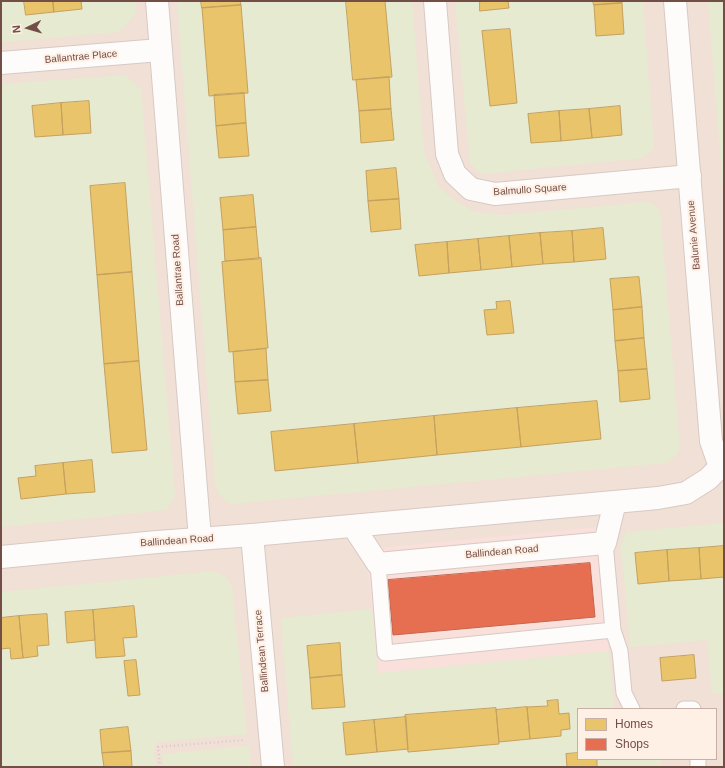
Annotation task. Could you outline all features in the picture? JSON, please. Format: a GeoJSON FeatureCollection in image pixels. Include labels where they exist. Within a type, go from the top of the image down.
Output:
{"type":"FeatureCollection","features":[{"type":"Feature","properties":{"kind":"street","name":"Ballantrae Road"},"geometry":{"type":"LineString","coordinates":[[157,1],[200,539]]}},
{"type":"Feature","properties":{"kind":"street","name":"Balmullo Square"},"geometry":{"type":"LineString","coordinates":[[435,1],[447,154],[455,174],[471,189],[495,194],[690,176]]}},
{"type":"Feature","properties":{"kind":"street","name":"Balunie Avenue"},"geometry":{"type":"LineString","coordinates":[[675,1],[711,441],[722,468]]}},
{"type":"Feature","properties":{"kind":"street","name":"Ballantrae Place"},"geometry":{"type":"LineString","coordinates":[[1,63],[160,50]]}},
{"type":"Feature","properties":{"kind":"street","name":"Ballindean Road"},"geometry":{"type":"LineString","coordinates":[[1,557],[658,498],[686,493],[722,468]]}},
{"type":"Feature","properties":{"kind":"street"},"geometry":{"type":"LineString","coordinates":[[604,543],[615,502]]}},
{"type":"Feature","properties":{"kind":"street"},"geometry":{"type":"LineString","coordinates":[[353,526],[378,564]]}},
{"type":"Feature","properties":{"kind":"street","name":"Ballindean Terrace"},"geometry":{"type":"LineString","coordinates":[[252,535],[273,767]]}},
{"type":"Feature","properties":{"kind":"street","name":"Ballindean Road"},"geometry":{"type":"LineString","coordinates":[[378,564],[604,543]]}},
{"type":"Feature","properties":{"kind":"lane"},"geometry":{"type":"LineString","coordinates":[[604,543],[613,630],[620,651],[624,693],[632,708]]}},
{"type":"Feature","properties":{"kind":"lane"},"geometry":{"type":"LineString","coordinates":[[378,564],[385,652],[613,630]]}},
{"type":"Feature","properties":{"kind":"path"},"geometry":{"type":"LineString","coordinates":[[160,767],[158,748],[270,738]]}},
{"type":"Feature","properties":{"kind":"shaded area"},"geometry":{"type":"Polygon","coordinates":[[[1,1],[724,1],[724,767],[1,767],[1,1]]]}},
{"type":"Feature","properties":{"kind":"shaded area"},"geometry":{"type":"Polygon","coordinates":[[[597,527],[609,651],[378,673],[366,549],[597,527]]]}},
{"type":"Feature","properties":{"kind":"green space"},"geometry":{"type":"Polygon","coordinates":[[[1,1],[136,1],[136,6],[132,19],[118,32],[1,42],[1,1]]]}},
{"type":"Feature","properties":{"kind":"green space"},"geometry":{"type":"Polygon","coordinates":[[[177,1],[412,1],[424,152],[439,187],[449,196],[474,212],[504,215],[647,202],[653,204],[660,210],[680,448],[675,457],[666,463],[230,504],[219,495],[215,485],[177,1]]]}},
{"type":"Feature","properties":{"kind":"green space"},"geometry":{"type":"Polygon","coordinates":[[[455,1],[643,1],[654,149],[643,158],[481,174],[470,163],[455,1]]]}},
{"type":"Feature","properties":{"kind":"green space"},"geometry":{"type":"Polygon","coordinates":[[[708,1],[724,1],[724,201],[708,1]]]}},
{"type":"Feature","properties":{"kind":"green space"},"geometry":{"type":"Polygon","coordinates":[[[126,75],[141,90],[175,495],[167,510],[1,527],[1,84],[126,75]]]}},
{"type":"Feature","properties":{"kind":"green space"},"geometry":{"type":"Polygon","coordinates":[[[724,523],[724,693],[712,694],[707,640],[630,647],[621,544],[626,532],[724,523]]]}},
{"type":"Feature","properties":{"kind":"green space"},"geometry":{"type":"Polygon","coordinates":[[[214,571],[226,577],[232,587],[247,734],[156,742],[154,750],[156,767],[1,767],[1,592],[214,571]]]}},
{"type":"Feature","properties":{"kind":"green space"},"geometry":{"type":"Polygon","coordinates":[[[372,609],[378,673],[609,651],[614,708],[577,708],[577,760],[661,760],[662,767],[293,767],[281,618],[372,609]]]}},
{"type":"Feature","properties":{"kind":"green space"},"geometry":{"type":"Polygon","coordinates":[[[249,746],[251,767],[163,767],[162,754],[249,746]]]}},
{"type":"Feature","properties":{"kind":"building: Homes"},"geometry":{"type":"Polygon","coordinates":[[[24,1],[53,1],[54,12],[26,15],[24,1]]]}},
{"type":"Feature","properties":{"kind":"building: Homes"},"geometry":{"type":"Polygon","coordinates":[[[53,1],[81,1],[82,9],[54,12],[53,1]]]}},
{"type":"Feature","properties":{"kind":"building: Homes"},"geometry":{"type":"Polygon","coordinates":[[[201,1],[240,1],[241,5],[202,8],[201,1]]]}},
{"type":"Feature","properties":{"kind":"building: Homes"},"geometry":{"type":"Polygon","coordinates":[[[346,1],[385,1],[392,77],[353,80],[346,1]]]}},
{"type":"Feature","properties":{"kind":"building: Homes"},"geometry":{"type":"Polygon","coordinates":[[[480,1],[508,1],[509,8],[480,11],[480,1]]]}},
{"type":"Feature","properties":{"kind":"building: Homes"},"geometry":{"type":"Polygon","coordinates":[[[593,1],[622,1],[622,3],[594,5],[593,1]]]}},
{"type":"Feature","properties":{"kind":"building: Homes"},"geometry":{"type":"Polygon","coordinates":[[[622,3],[624,34],[596,36],[594,5],[622,3]]]}},
{"type":"Feature","properties":{"kind":"building: Homes"},"geometry":{"type":"Polygon","coordinates":[[[241,5],[248,93],[209,96],[202,8],[241,5]]]}},
{"type":"Feature","properties":{"kind":"building: Homes"},"geometry":{"type":"Polygon","coordinates":[[[510,29],[517,103],[490,106],[482,31],[510,29]]]}},
{"type":"Feature","properties":{"kind":"building: Homes"},"geometry":{"type":"Polygon","coordinates":[[[389,77],[391,109],[359,111],[356,80],[389,77]]]}},
{"type":"Feature","properties":{"kind":"building: Homes"},"geometry":{"type":"Polygon","coordinates":[[[244,93],[246,123],[216,126],[214,95],[244,93]]]}},
{"type":"Feature","properties":{"kind":"building: Homes"},"geometry":{"type":"Polygon","coordinates":[[[89,101],[91,133],[63,135],[61,103],[89,101]]]}},
{"type":"Feature","properties":{"kind":"building: Homes"},"geometry":{"type":"Polygon","coordinates":[[[61,103],[63,135],[35,137],[32,106],[61,103]]]}},
{"type":"Feature","properties":{"kind":"building: Homes"},"geometry":{"type":"Polygon","coordinates":[[[620,106],[622,135],[592,138],[589,109],[620,106]]]}},
{"type":"Feature","properties":{"kind":"building: Homes"},"geometry":{"type":"Polygon","coordinates":[[[391,109],[394,140],[361,143],[359,111],[391,109]]]}},
{"type":"Feature","properties":{"kind":"building: Homes"},"geometry":{"type":"Polygon","coordinates":[[[589,109],[592,138],[561,141],[559,111],[589,109]]]}},
{"type":"Feature","properties":{"kind":"building: Homes"},"geometry":{"type":"Polygon","coordinates":[[[559,111],[561,141],[531,143],[528,114],[559,111]]]}},
{"type":"Feature","properties":{"kind":"building: Homes"},"geometry":{"type":"Polygon","coordinates":[[[246,123],[249,156],[219,158],[216,126],[246,123]]]}},
{"type":"Feature","properties":{"kind":"building: Homes"},"geometry":{"type":"Polygon","coordinates":[[[396,168],[399,199],[368,201],[366,171],[396,168]]]}},
{"type":"Feature","properties":{"kind":"building: Homes"},"geometry":{"type":"Polygon","coordinates":[[[125,183],[132,272],[97,275],[90,186],[125,183]]]}},
{"type":"Feature","properties":{"kind":"building: Homes"},"geometry":{"type":"Polygon","coordinates":[[[253,195],[256,227],[223,230],[220,198],[253,195]]]}},
{"type":"Feature","properties":{"kind":"building: Homes"},"geometry":{"type":"Polygon","coordinates":[[[399,199],[401,229],[371,232],[368,201],[399,199]]]}},
{"type":"Feature","properties":{"kind":"building: Homes"},"geometry":{"type":"Polygon","coordinates":[[[256,227],[259,259],[225,261],[223,230],[256,227]]]}},
{"type":"Feature","properties":{"kind":"building: Homes"},"geometry":{"type":"Polygon","coordinates":[[[603,228],[606,259],[574,262],[572,231],[603,228]]]}},
{"type":"Feature","properties":{"kind":"building: Homes"},"geometry":{"type":"Polygon","coordinates":[[[572,231],[574,262],[543,264],[540,233],[572,231]]]}},
{"type":"Feature","properties":{"kind":"building: Homes"},"geometry":{"type":"Polygon","coordinates":[[[540,233],[543,264],[512,267],[509,236],[540,233]]]}},
{"type":"Feature","properties":{"kind":"building: Homes"},"geometry":{"type":"Polygon","coordinates":[[[509,236],[512,267],[481,270],[478,239],[509,236]]]}},
{"type":"Feature","properties":{"kind":"building: Homes"},"geometry":{"type":"Polygon","coordinates":[[[478,239],[481,270],[449,273],[447,242],[478,239]]]}},
{"type":"Feature","properties":{"kind":"building: Homes"},"geometry":{"type":"Polygon","coordinates":[[[447,242],[449,273],[419,276],[415,245],[447,242]]]}},
{"type":"Feature","properties":{"kind":"building: Homes"},"geometry":{"type":"Polygon","coordinates":[[[261,258],[268,348],[229,352],[222,262],[261,258]]]}},
{"type":"Feature","properties":{"kind":"building: Homes"},"geometry":{"type":"Polygon","coordinates":[[[132,272],[139,361],[104,364],[97,275],[132,272]]]}},
{"type":"Feature","properties":{"kind":"building: Homes"},"geometry":{"type":"Polygon","coordinates":[[[639,277],[642,307],[613,310],[610,279],[639,277]]]}},
{"type":"Feature","properties":{"kind":"building: Homes"},"geometry":{"type":"Polygon","coordinates":[[[510,301],[514,333],[487,335],[484,310],[497,309],[496,302],[510,301]]]}},
{"type":"Feature","properties":{"kind":"building: Homes"},"geometry":{"type":"Polygon","coordinates":[[[642,307],[644,338],[615,341],[613,310],[642,307]]]}},
{"type":"Feature","properties":{"kind":"building: Homes"},"geometry":{"type":"Polygon","coordinates":[[[644,338],[647,369],[618,371],[615,341],[644,338]]]}},
{"type":"Feature","properties":{"kind":"building: Homes"},"geometry":{"type":"Polygon","coordinates":[[[266,349],[268,380],[235,382],[233,352],[266,349]]]}},
{"type":"Feature","properties":{"kind":"building: Homes"},"geometry":{"type":"Polygon","coordinates":[[[139,361],[147,450],[112,453],[104,364],[139,361]]]}},
{"type":"Feature","properties":{"kind":"building: Homes"},"geometry":{"type":"Polygon","coordinates":[[[647,369],[650,399],[620,402],[618,371],[647,369]]]}},
{"type":"Feature","properties":{"kind":"building: Homes"},"geometry":{"type":"Polygon","coordinates":[[[268,380],[271,411],[238,414],[235,382],[268,380]]]}},
{"type":"Feature","properties":{"kind":"building: Homes"},"geometry":{"type":"Polygon","coordinates":[[[597,401],[601,439],[521,447],[517,408],[597,401]]]}},
{"type":"Feature","properties":{"kind":"building: Homes"},"geometry":{"type":"Polygon","coordinates":[[[517,408],[521,447],[437,455],[434,416],[517,408]]]}},
{"type":"Feature","properties":{"kind":"building: Homes"},"geometry":{"type":"Polygon","coordinates":[[[434,416],[437,455],[358,463],[354,424],[434,416]]]}},
{"type":"Feature","properties":{"kind":"building: Homes"},"geometry":{"type":"Polygon","coordinates":[[[354,424],[358,463],[275,471],[271,432],[354,424]]]}},
{"type":"Feature","properties":{"kind":"building: Homes"},"geometry":{"type":"Polygon","coordinates":[[[92,460],[95,492],[66,494],[63,463],[92,460]]]}},
{"type":"Feature","properties":{"kind":"building: Homes"},"geometry":{"type":"Polygon","coordinates":[[[63,463],[66,494],[21,499],[18,478],[36,476],[35,466],[63,463]]]}},
{"type":"Feature","properties":{"kind":"building: Homes"},"geometry":{"type":"Polygon","coordinates":[[[724,546],[724,577],[701,579],[699,548],[724,546]]]}},
{"type":"Feature","properties":{"kind":"building: Homes"},"geometry":{"type":"Polygon","coordinates":[[[699,548],[701,579],[669,581],[667,550],[699,548]]]}},
{"type":"Feature","properties":{"kind":"building: Homes"},"geometry":{"type":"Polygon","coordinates":[[[667,550],[669,581],[638,584],[635,553],[667,550]]]}},
{"type":"Feature","properties":{"kind":"building: Homes"},"geometry":{"type":"Polygon","coordinates":[[[134,606],[137,637],[123,638],[125,656],[96,658],[93,610],[134,606]]]}},
{"type":"Feature","properties":{"kind":"building: Homes"},"geometry":{"type":"Polygon","coordinates":[[[93,610],[95,640],[67,643],[65,612],[93,610]]]}},
{"type":"Feature","properties":{"kind":"building: Homes"},"geometry":{"type":"Polygon","coordinates":[[[47,614],[49,645],[37,646],[38,656],[23,658],[19,616],[47,614]]]}},
{"type":"Feature","properties":{"kind":"building: Homes"},"geometry":{"type":"Polygon","coordinates":[[[19,616],[23,658],[11,659],[10,648],[1,649],[1,618],[19,616]]]}},
{"type":"Feature","properties":{"kind":"building: Homes"},"geometry":{"type":"Polygon","coordinates":[[[340,643],[342,675],[310,678],[307,646],[340,643]]]}},
{"type":"Feature","properties":{"kind":"building: Homes"},"geometry":{"type":"Polygon","coordinates":[[[694,655],[696,678],[662,681],[660,658],[694,655]]]}},
{"type":"Feature","properties":{"kind":"building: Homes"},"geometry":{"type":"Polygon","coordinates":[[[136,660],[140,695],[128,696],[124,661],[136,660]]]}},
{"type":"Feature","properties":{"kind":"building: Homes"},"geometry":{"type":"Polygon","coordinates":[[[342,675],[345,707],[312,709],[310,678],[342,675]]]}},
{"type":"Feature","properties":{"kind":"building: Homes"},"geometry":{"type":"Polygon","coordinates":[[[558,700],[559,714],[569,713],[570,729],[561,730],[561,736],[530,739],[527,707],[548,706],[547,701],[558,700]]]}},
{"type":"Feature","properties":{"kind":"building: Homes"},"geometry":{"type":"Polygon","coordinates":[[[527,707],[530,739],[499,742],[496,710],[527,707]]]}},
{"type":"Feature","properties":{"kind":"building: Homes"},"geometry":{"type":"Polygon","coordinates":[[[496,708],[499,744],[408,752],[405,715],[496,708]]]}},
{"type":"Feature","properties":{"kind":"building: Homes"},"geometry":{"type":"Polygon","coordinates":[[[406,717],[408,749],[377,752],[374,720],[406,717]]]}},
{"type":"Feature","properties":{"kind":"building: Homes"},"geometry":{"type":"Polygon","coordinates":[[[374,720],[377,752],[346,755],[343,723],[374,720]]]}},
{"type":"Feature","properties":{"kind":"building: Homes"},"geometry":{"type":"Polygon","coordinates":[[[128,727],[131,751],[102,753],[100,730],[128,727]]]}},
{"type":"Feature","properties":{"kind":"building: Homes"},"geometry":{"type":"Polygon","coordinates":[[[131,751],[132,767],[104,767],[102,753],[131,751]]]}},
{"type":"Feature","properties":{"kind":"building: Homes"},"geometry":{"type":"Polygon","coordinates":[[[577,753],[577,760],[597,760],[597,767],[567,767],[566,754],[577,753]]]}},
{"type":"Feature","properties":{"kind":"building: Shops"},"geometry":{"type":"Polygon","coordinates":[[[590,563],[595,617],[393,635],[388,580],[590,563]]]}}]}
